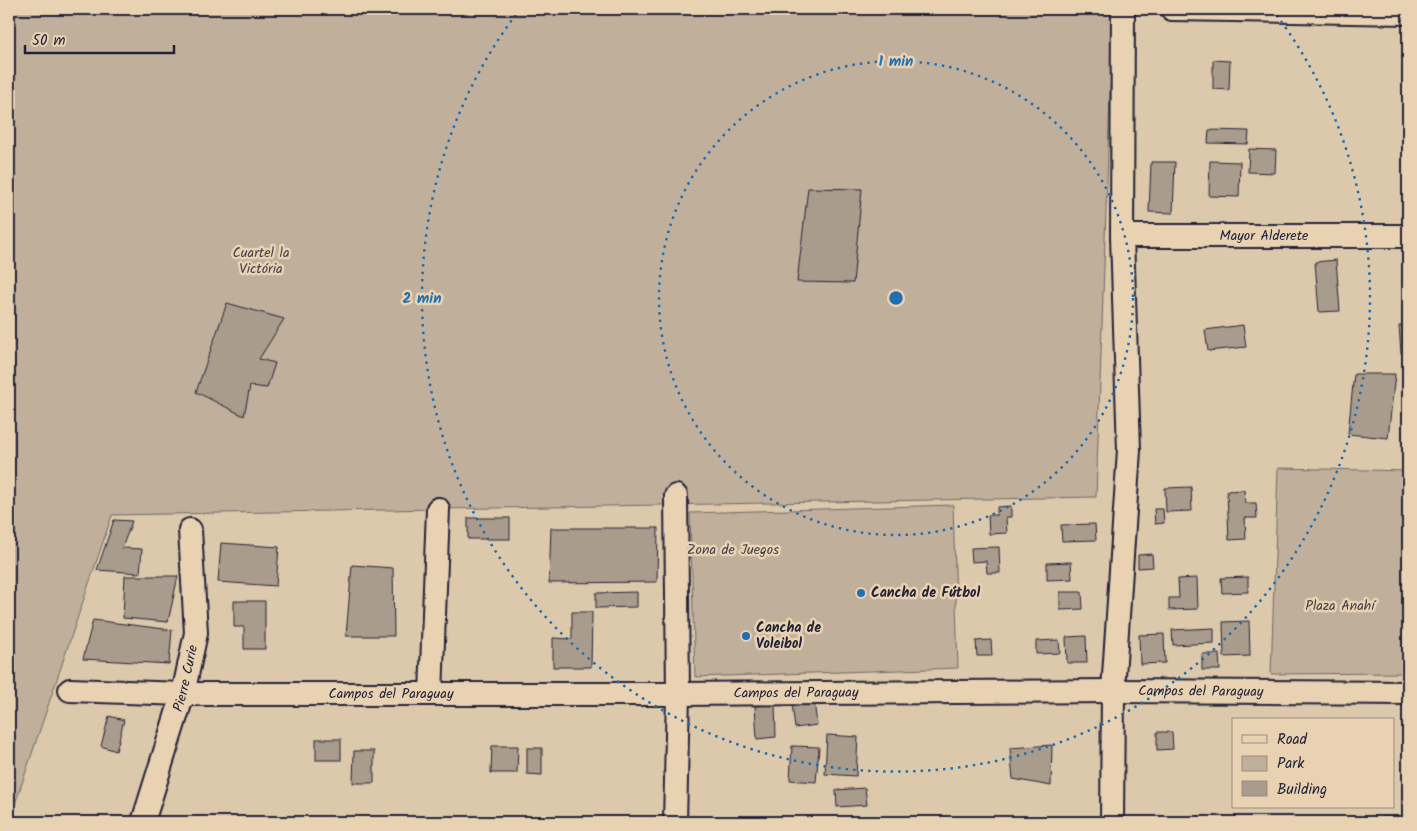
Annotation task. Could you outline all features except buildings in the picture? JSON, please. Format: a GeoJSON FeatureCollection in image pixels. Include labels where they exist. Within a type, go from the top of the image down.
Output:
{"type":"FeatureCollection","features":[{"type":"Feature","properties":{"kind":"street"},"geometry":{"type":"LineString","coordinates":[[1112,822],[1113,691],[1129,450],[1122,236],[1123,9]]}},
{"type":"Feature","properties":{"kind":"street"},"geometry":{"type":"LineString","coordinates":[[1172,9],[1408,13]]}},
{"type":"Feature","properties":{"kind":"street","name":"Mayor Alderete"},"geometry":{"type":"LineString","coordinates":[[1122,236],[1408,236]]}},
{"type":"Feature","properties":{"kind":"street"},"geometry":{"type":"LineString","coordinates":[[675,822],[678,694],[676,496]]}},
{"type":"Feature","properties":{"kind":"street"},"geometry":{"type":"LineString","coordinates":[[431,694],[438,509]]}},
{"type":"Feature","properties":{"kind":"street","name":"Pierre Curie"},"geometry":{"type":"LineString","coordinates":[[143,822],[183,694],[196,633],[190,530]]}},
{"type":"Feature","properties":{"kind":"street","name":"Campos del Paraguay"},"geometry":{"type":"LineString","coordinates":[[70,690],[183,694],[678,694],[1113,691],[1408,693]]}},
{"type":"Feature","properties":{"kind":"green space","name":"Cuartel la Victória"},"geometry":{"type":"Polygon","coordinates":[[[9,9],[1113,9],[1096,497],[112,515],[9,822],[9,9]]]}},
{"type":"Feature","properties":{"kind":"green space","name":"Plaza Anahí"},"geometry":{"type":"Polygon","coordinates":[[[1278,468],[1408,471],[1408,673],[1271,674],[1278,468]]]}},
{"type":"Feature","properties":{"kind":"green space","name":"Zona de Juegos"},"geometry":{"type":"Polygon","coordinates":[[[953,505],[958,668],[695,677],[690,513],[953,505]]]}},
{"type":"Feature","properties":{"kind":"place","name":"Cancha de Fútbol"},"geometry":{"type":"Point","coordinates":[861,593]}},
{"type":"Feature","properties":{"kind":"place","name":"Cancha de Voleibol"},"geometry":{"type":"Point","coordinates":[746,636]}}]}
